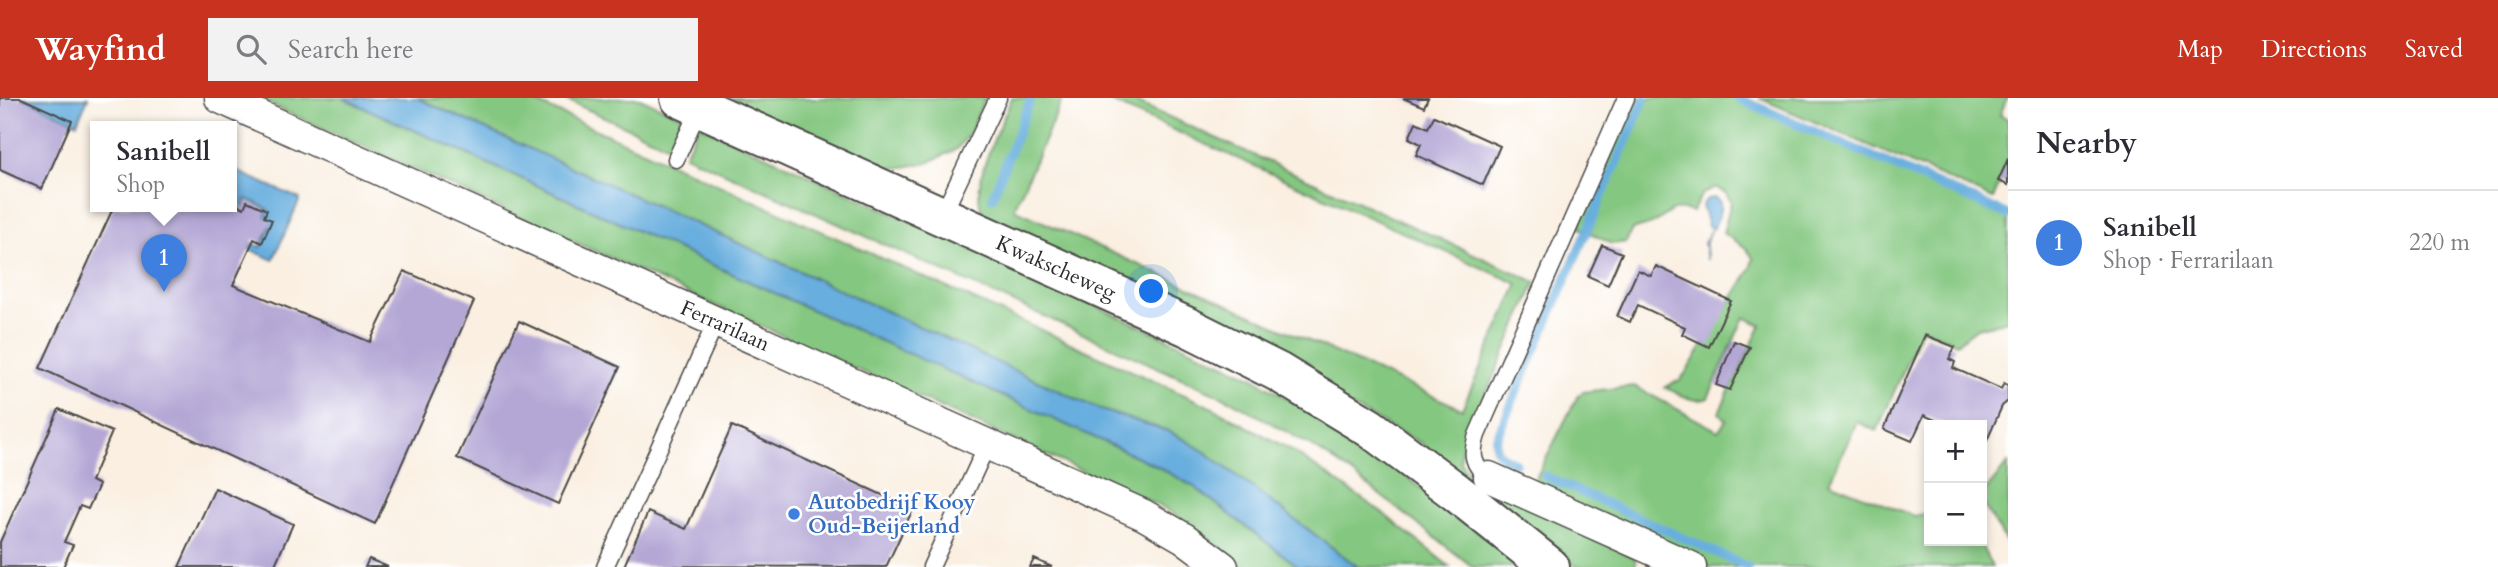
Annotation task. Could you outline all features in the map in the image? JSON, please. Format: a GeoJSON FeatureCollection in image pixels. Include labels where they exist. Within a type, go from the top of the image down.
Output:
{"type":"FeatureCollection","features":[{"type":"Feature","properties":{"kind":"main road","name":"Kwakscheweg"},"geometry":{"type":"LineString","coordinates":[[695,101],[1188,327],[1304,386],[1346,411],[1411,457],[1550,567]]}},
{"type":"Feature","properties":{"kind":"street","name":"Ferrarilaan"},"geometry":{"type":"LineString","coordinates":[[220,98],[1160,524],[1223,567]]}},
{"type":"Feature","properties":{"kind":"street"},"geometry":{"type":"LineString","coordinates":[[1489,477],[1672,563]]}},
{"type":"Feature","properties":{"kind":"lane"},"geometry":{"type":"LineString","coordinates":[[942,216],[998,98]]}},
{"type":"Feature","properties":{"kind":"lane"},"geometry":{"type":"LineString","coordinates":[[1489,477],[1474,463],[1472,455],[1476,435],[1626,98]]}},
{"type":"Feature","properties":{"kind":"lane"},"geometry":{"type":"LineString","coordinates":[[676,159],[695,101]]}},
{"type":"Feature","properties":{"kind":"lane"},"geometry":{"type":"LineString","coordinates":[[605,567],[716,322]]}},
{"type":"Feature","properties":{"kind":"lane"},"geometry":{"type":"LineString","coordinates":[[931,567],[987,444]]}},
{"type":"Feature","properties":{"kind":"green space"},"geometry":{"type":"Polygon","coordinates":[[[256,98],[343,98],[1153,464],[1193,486],[1299,567],[1245,567],[1187,522],[1164,508],[256,98]]]}},
{"type":"Feature","properties":{"kind":"green space"},"geometry":{"type":"Polygon","coordinates":[[[417,98],[526,98],[1211,407],[1291,450],[1380,511],[1450,567],[1358,567],[1205,452],[1168,431],[1081,401],[417,98]]]}},
{"type":"Feature","properties":{"kind":"green space"},"geometry":{"type":"Polygon","coordinates":[[[562,98],[640,98],[687,119],[673,148],[562,98]]]}},
{"type":"Feature","properties":{"kind":"green space"},"geometry":{"type":"Polygon","coordinates":[[[732,98],[985,98],[971,131],[957,149],[927,163],[892,168],[866,163],[742,108],[732,98]]]}},
{"type":"Feature","properties":{"kind":"green space"},"geometry":{"type":"Polygon","coordinates":[[[1012,98],[1063,98],[1014,209],[1462,409],[1518,284],[1102,98],[1127,98],[1536,282],[1462,447],[1460,461],[1468,473],[1482,482],[1635,558],[1636,567],[1577,567],[1421,443],[985,216],[980,205],[982,175],[1012,98]]]}},
{"type":"Feature","properties":{"kind":"green space"},"geometry":{"type":"Polygon","coordinates":[[[1635,98],[1737,98],[2008,215],[2008,320],[1977,328],[1957,343],[1922,328],[1877,431],[1857,422],[1829,482],[1914,516],[1924,514],[1924,546],[1982,546],[1992,567],[1709,567],[1531,488],[1573,405],[1583,392],[1634,386],[1718,431],[1726,420],[1719,413],[1720,410],[1761,325],[1744,317],[1708,398],[1691,399],[1665,387],[1680,380],[1685,374],[1750,270],[1753,258],[1746,248],[1723,233],[1731,202],[1726,193],[1716,188],[1702,194],[1692,212],[1674,210],[1654,223],[1631,231],[1626,242],[1612,244],[1578,227],[1635,98]]]}},
{"type":"Feature","properties":{"kind":"green space"},"geometry":{"type":"Polygon","coordinates":[[[1759,98],[2007,98],[2000,115],[2008,119],[2008,159],[1993,199],[1759,98]]]}},
{"type":"Feature","properties":{"kind":"green space"},"geometry":{"type":"Polygon","coordinates":[[[699,125],[1252,377],[1377,454],[1524,567],[1473,567],[1345,468],[1230,400],[685,155],[699,125]]]}},
{"type":"Feature","properties":{"kind":"green space"},"geometry":{"type":"Polygon","coordinates":[[[2008,463],[2008,545],[1987,510],[1987,489],[2008,463]]]}},
{"type":"Feature","properties":{"kind":"water"},"geometry":{"type":"Polygon","coordinates":[[[21,98],[88,98],[77,123],[21,98]]]}},
{"type":"Feature","properties":{"kind":"water"},"geometry":{"type":"Polygon","coordinates":[[[343,98],[417,98],[1081,401],[1168,431],[1205,452],[1358,567],[1299,567],[1193,486],[1153,464],[343,98]]]}},
{"type":"Feature","properties":{"kind":"water"},"geometry":{"type":"Polygon","coordinates":[[[237,171],[300,199],[273,260],[249,249],[251,243],[261,247],[270,227],[262,224],[268,209],[247,199],[240,212],[237,210],[237,171]]]}},
{"type":"Feature","properties":{"kind":"water"},"geometry":{"type":"Polygon","coordinates":[[[1715,198],[1720,202],[1720,212],[1706,241],[1707,260],[1704,243],[1712,228],[1708,226],[1702,206],[1707,199],[1715,198]]]}},
{"type":"Feature","properties":{"kind":"building"},"geometry":{"type":"Polygon","coordinates":[[[0,98],[21,98],[72,121],[42,189],[0,170],[0,98]]]}},
{"type":"Feature","properties":{"kind":"building"},"geometry":{"type":"Polygon","coordinates":[[[1403,98],[1428,98],[1424,107],[1403,98]]]}},
{"type":"Feature","properties":{"kind":"building"},"geometry":{"type":"Polygon","coordinates":[[[1434,116],[1500,146],[1483,185],[1416,155],[1421,144],[1409,138],[1416,122],[1428,128],[1434,116]]]}},
{"type":"Feature","properties":{"kind":"building"},"geometry":{"type":"Polygon","coordinates":[[[2008,159],[2008,185],[1998,181],[2008,159]]]}},
{"type":"Feature","properties":{"kind":"building"},"geometry":{"type":"Polygon","coordinates":[[[247,201],[267,210],[264,217],[272,220],[262,243],[254,239],[233,285],[370,342],[404,271],[474,301],[375,524],[40,368],[111,212],[237,212],[237,204],[244,208],[247,201]]]}},
{"type":"Feature","properties":{"kind":"building"},"geometry":{"type":"Polygon","coordinates":[[[1602,245],[1622,253],[1608,285],[1588,276],[1602,245]]]}},
{"type":"Feature","properties":{"kind":"building"},"geometry":{"type":"Polygon","coordinates":[[[1656,266],[1731,301],[1709,347],[1682,334],[1685,327],[1638,305],[1630,322],[1617,316],[1638,270],[1651,276],[1656,266]]]}},
{"type":"Feature","properties":{"kind":"building"},"geometry":{"type":"Polygon","coordinates":[[[519,321],[620,367],[558,504],[457,458],[519,321]]]}},
{"type":"Feature","properties":{"kind":"building"},"geometry":{"type":"Polygon","coordinates":[[[1925,335],[1955,347],[1949,359],[1955,362],[1953,368],[2001,389],[2004,383],[2008,385],[2008,401],[2002,406],[1987,440],[1987,420],[1935,420],[1924,415],[1912,441],[1884,429],[1925,335]]]}},
{"type":"Feature","properties":{"kind":"building"},"geometry":{"type":"Polygon","coordinates":[[[1734,341],[1750,347],[1730,390],[1716,385],[1734,341]]]}},
{"type":"Feature","properties":{"kind":"building"},"geometry":{"type":"Polygon","coordinates":[[[59,409],[112,432],[91,481],[99,485],[88,509],[80,506],[64,542],[73,545],[63,567],[0,567],[0,542],[59,409]]]}},
{"type":"Feature","properties":{"kind":"building"},"geometry":{"type":"Polygon","coordinates":[[[732,426],[913,509],[886,567],[624,566],[648,512],[686,529],[732,426]]]}},
{"type":"Feature","properties":{"kind":"building"},"geometry":{"type":"Polygon","coordinates":[[[215,488],[293,524],[274,567],[179,567],[215,488]]]}},
{"type":"Feature","properties":{"kind":"building"},"geometry":{"type":"Polygon","coordinates":[[[369,559],[388,567],[365,567],[369,559]]]}},
{"type":"Feature","properties":{"kind":"building"},"geometry":{"type":"Polygon","coordinates":[[[1034,559],[1052,567],[1030,567],[1034,559]]]}},
{"type":"Feature","properties":{"kind":"waterway"},"geometry":{"type":"LineString","coordinates":[[992,198],[1031,98]]}},
{"type":"Feature","properties":{"kind":"waterway"},"geometry":{"type":"LineString","coordinates":[[1515,463],[1498,452],[1496,439],[1645,98]]}},
{"type":"Feature","properties":{"kind":"waterway"},"geometry":{"type":"LineString","coordinates":[[1737,98],[2008,215]]}},
{"type":"Feature","properties":{"kind":"waterway"},"geometry":{"type":"LineString","coordinates":[[1545,476],[1748,567]]}},
{"type":"Feature","properties":{"kind":"place","name":"Sanibell"},"geometry":{"type":"Point","coordinates":[164,292]}},
{"type":"Feature","properties":{"kind":"place","name":"Autobedrijf Kooy Oud-Beijerland"},"geometry":{"type":"Point","coordinates":[794,514]}}]}
